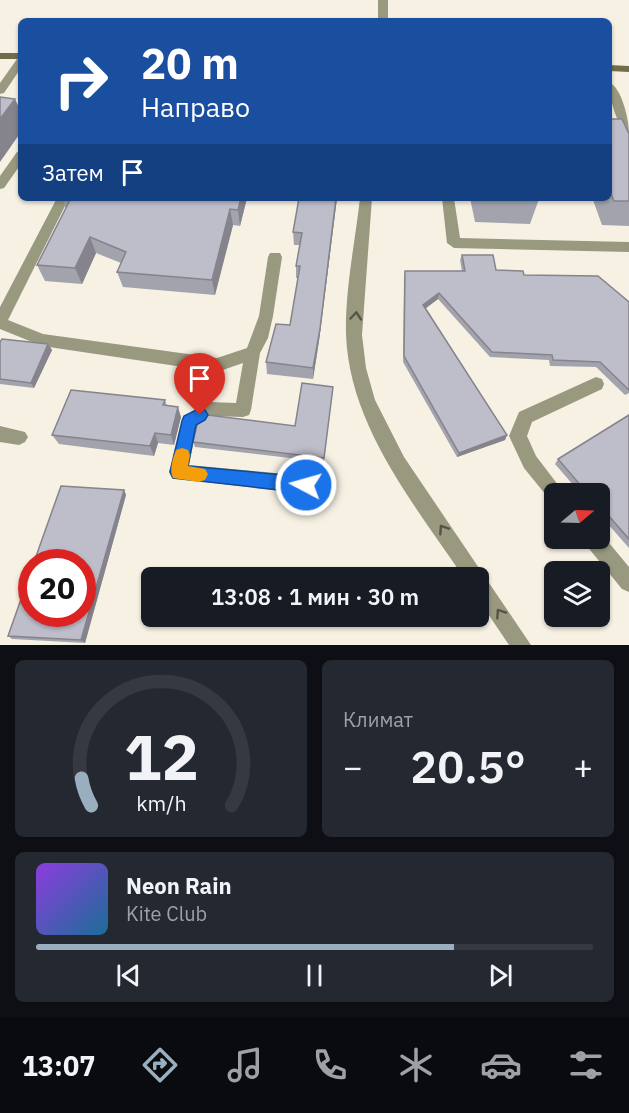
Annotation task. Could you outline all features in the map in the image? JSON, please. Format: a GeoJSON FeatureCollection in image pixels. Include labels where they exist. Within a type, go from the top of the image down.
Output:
{"type":"FeatureCollection","features":[{"type":"Feature","properties":{"kind":"main road"},"geometry":{"type":"LineString","coordinates":[[1,56],[18,56]]}},
{"type":"Feature","properties":{"kind":"main road"},"geometry":{"type":"LineString","coordinates":[[612,68],[629,69]]}},
{"type":"Feature","properties":{"kind":"street"},"geometry":{"type":"LineString","coordinates":[[383,0],[383,18]]}},
{"type":"Feature","properties":{"kind":"street"},"geometry":{"type":"LineString","coordinates":[[0,91],[18,65]]}},
{"type":"Feature","properties":{"kind":"street"},"geometry":{"type":"LineString","coordinates":[[612,93],[629,130]]}},
{"type":"Feature","properties":{"kind":"street"},"geometry":{"type":"LineString","coordinates":[[0,186],[18,159]]}},
{"type":"Feature","properties":{"kind":"street"},"geometry":{"type":"LineString","coordinates":[[61,201],[0,322],[42,340],[217,365],[252,353]]}},
{"type":"Feature","properties":{"kind":"street"},"geometry":{"type":"LineString","coordinates":[[366,201],[354,336],[359,374],[375,422],[400,465],[469,567]]}},
{"type":"Feature","properties":{"kind":"street"},"geometry":{"type":"LineString","coordinates":[[448,201],[454,243],[629,247]]}},
{"type":"Feature","properties":{"kind":"street"},"geometry":{"type":"LineString","coordinates":[[275,256],[263,327],[252,353],[243,410],[210,409],[190,421],[178,472],[306,485]]}},
{"type":"Feature","properties":{"kind":"street"},"geometry":{"type":"LineString","coordinates":[[547,483],[530,462],[518,436],[525,417],[596,384]]}},
{"type":"Feature","properties":{"kind":"street"},"geometry":{"type":"LineString","coordinates":[[0,434],[19,437]]}},
{"type":"Feature","properties":{"kind":"street"},"geometry":{"type":"LineString","coordinates":[[602,549],[629,582]]}},
{"type":"Feature","properties":{"kind":"street"},"geometry":{"type":"LineString","coordinates":[[489,597],[521,645]]}},
{"type":"Feature","properties":{"kind":"building"},"geometry":{"type":"Polygon","coordinates":[[[0,97],[15,99],[0,119],[0,97]]]}},
{"type":"Feature","properties":{"kind":"building"},"geometry":{"type":"Polygon","coordinates":[[[612,119],[622,119],[629,134],[629,201],[614,201],[612,196],[612,119]]]}},
{"type":"Feature","properties":{"kind":"building"},"geometry":{"type":"Polygon","coordinates":[[[69,201],[240,201],[238,210],[230,209],[212,280],[117,272],[126,252],[90,237],[75,268],[37,265],[69,201]]]}},
{"type":"Feature","properties":{"kind":"building"},"geometry":{"type":"Polygon","coordinates":[[[298,201],[336,201],[313,368],[266,362],[276,324],[290,325],[300,266],[296,266],[302,233],[293,232],[298,201]]]}},
{"type":"Feature","properties":{"kind":"building"},"geometry":{"type":"Polygon","coordinates":[[[462,255],[493,255],[496,270],[523,271],[524,275],[598,276],[629,302],[629,390],[600,362],[553,360],[552,355],[492,352],[439,293],[423,305],[507,435],[459,453],[404,356],[405,271],[465,271],[462,255]]]}},
{"type":"Feature","properties":{"kind":"building"},"geometry":{"type":"Polygon","coordinates":[[[2,339],[48,344],[31,383],[0,379],[0,342],[2,339]]]}},
{"type":"Feature","properties":{"kind":"building"},"geometry":{"type":"Polygon","coordinates":[[[302,383],[333,387],[324,458],[193,442],[198,421],[208,415],[295,426],[302,383]]]}},
{"type":"Feature","properties":{"kind":"building"},"geometry":{"type":"Polygon","coordinates":[[[71,390],[165,400],[163,405],[178,407],[171,435],[155,433],[150,446],[52,435],[71,390]]]}},
{"type":"Feature","properties":{"kind":"building"},"geometry":{"type":"Polygon","coordinates":[[[629,415],[629,539],[610,517],[610,483],[579,483],[558,459],[629,415]]]}},
{"type":"Feature","properties":{"kind":"building"},"geometry":{"type":"Polygon","coordinates":[[[61,486],[124,490],[96,588],[96,549],[39,549],[61,486]]]}},
{"type":"Feature","properties":{"kind":"building"},"geometry":{"type":"Polygon","coordinates":[[[18,608],[18,627],[85,627],[81,640],[8,636],[18,608]]]}},
{"type":"Feature","properties":{"kind":"slow traffic"},"geometry":{"type":"LineString","coordinates":[[182,455],[178,472],[199,474]]}},
{"type":"Feature","properties":{"kind":"route"},"geometry":{"type":"LineString","coordinates":[[200,415],[190,421],[178,472],[306,485]]}}]}
